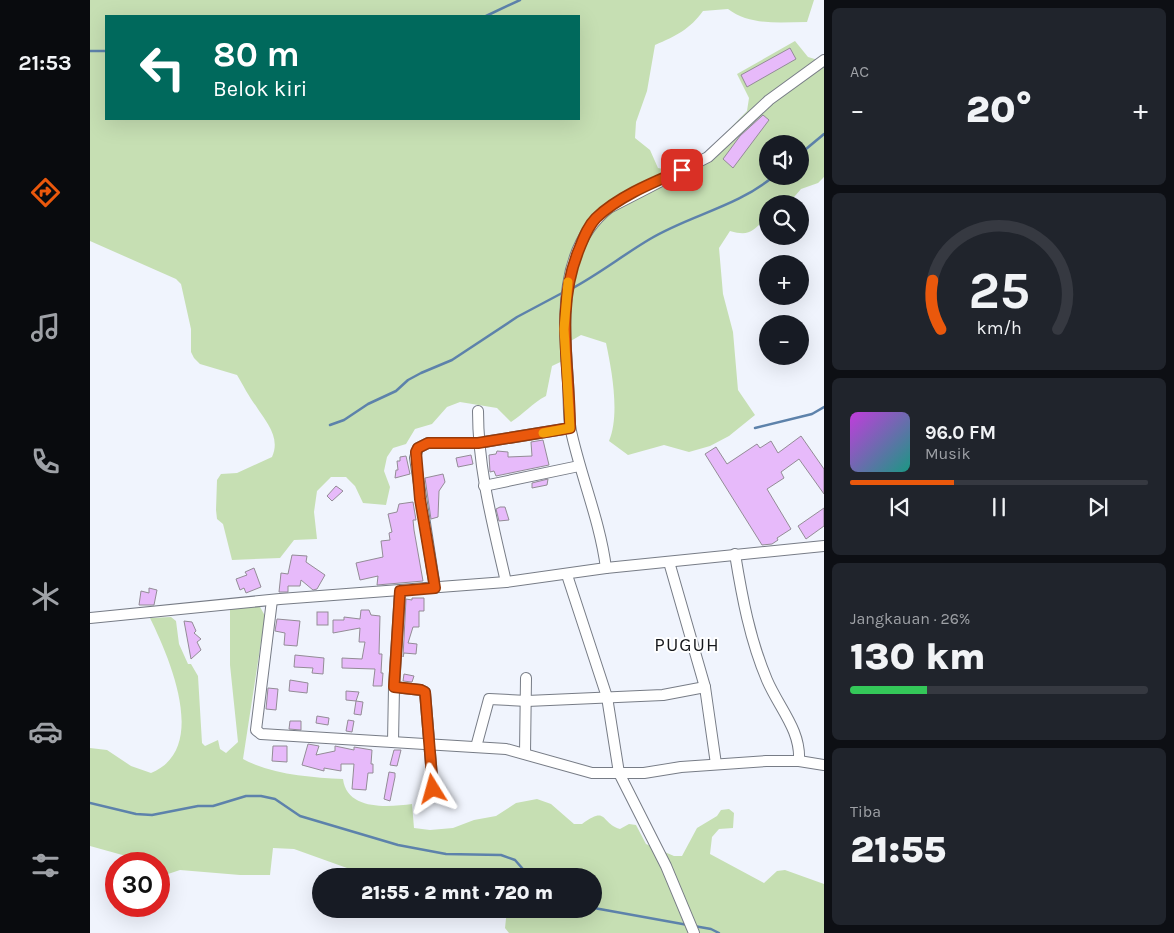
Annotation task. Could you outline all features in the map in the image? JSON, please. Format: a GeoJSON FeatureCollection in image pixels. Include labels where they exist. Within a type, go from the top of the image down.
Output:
{"type":"FeatureCollection","features":[{"type":"Feature","properties":{"kind":"street"},"geometry":{"type":"LineString","coordinates":[[606,568],[599,528],[579,466],[570,428],[564,329],[566,298],[568,283],[585,234],[596,219],[621,201],[708,157],[769,100],[824,60]]}},
{"type":"Feature","properties":{"kind":"street"},"geometry":{"type":"LineString","coordinates":[[478,411],[478,443],[484,486],[506,582]]}},
{"type":"Feature","properties":{"kind":"street"},"geometry":{"type":"LineString","coordinates":[[435,588],[420,499],[416,452],[418,448],[428,443],[478,443],[570,428]]}},
{"type":"Feature","properties":{"kind":"street"},"geometry":{"type":"LineString","coordinates":[[484,486],[579,466]]}},
{"type":"Feature","properties":{"kind":"street"},"geometry":{"type":"LineString","coordinates":[[90,618],[272,600],[506,582],[606,568],[824,546]]}},
{"type":"Feature","properties":{"kind":"street"},"geometry":{"type":"LineString","coordinates":[[735,554],[752,634],[767,681],[797,736],[799,761]]}},
{"type":"Feature","properties":{"kind":"street"},"geometry":{"type":"LineString","coordinates":[[669,562],[705,687],[716,764]]}},
{"type":"Feature","properties":{"kind":"street"},"geometry":{"type":"LineString","coordinates":[[567,574],[606,697],[620,773],[666,866],[694,933]]}},
{"type":"Feature","properties":{"kind":"street"},"geometry":{"type":"LineString","coordinates":[[393,742],[394,687],[400,591]]}},
{"type":"Feature","properties":{"kind":"street"},"geometry":{"type":"LineString","coordinates":[[272,600],[261,678],[257,732],[525,752],[584,771],[644,773],[716,764],[766,761],[799,761],[824,766]]}},
{"type":"Feature","properties":{"kind":"street"},"geometry":{"type":"LineString","coordinates":[[525,752],[526,678]]}},
{"type":"Feature","properties":{"kind":"street"},"geometry":{"type":"LineString","coordinates":[[394,687],[425,692],[433,789]]}},
{"type":"Feature","properties":{"kind":"street"},"geometry":{"type":"LineString","coordinates":[[476,747],[489,699],[527,701],[663,695],[705,687]]}},
{"type":"Feature","properties":{"kind":"green space"},"geometry":{"type":"Polygon","coordinates":[[[90,0],[814,0],[807,22],[756,21],[728,9],[703,11],[693,23],[682,31],[655,45],[647,91],[636,122],[635,138],[650,150],[658,168],[668,170],[703,156],[747,111],[749,98],[737,74],[795,41],[808,57],[818,60],[824,55],[824,177],[818,183],[801,189],[796,195],[759,195],[759,225],[747,233],[730,231],[719,248],[723,294],[733,332],[738,390],[755,415],[729,436],[710,446],[689,452],[664,445],[628,455],[609,441],[614,419],[614,393],[606,343],[581,335],[569,342],[571,357],[552,366],[546,396],[511,422],[497,408],[460,402],[447,407],[432,424],[415,429],[406,444],[393,448],[387,457],[384,471],[390,487],[386,505],[363,503],[355,486],[346,477],[331,477],[317,491],[314,512],[317,539],[294,540],[280,558],[232,560],[223,524],[217,519],[217,480],[221,474],[237,473],[272,457],[275,443],[274,436],[237,375],[200,364],[194,358],[191,352],[191,329],[181,284],[176,279],[90,241],[90,0]]]}},
{"type":"Feature","properties":{"kind":"green space"},"geometry":{"type":"Polygon","coordinates":[[[239,605],[259,605],[265,616],[243,759],[279,772],[343,779],[346,789],[352,797],[370,805],[392,806],[412,804],[414,828],[430,830],[453,828],[474,820],[496,816],[516,803],[537,799],[551,804],[574,824],[582,824],[596,816],[600,816],[620,829],[629,824],[636,825],[646,844],[674,856],[682,856],[697,828],[717,816],[721,810],[729,809],[734,813],[733,828],[719,829],[712,837],[710,854],[764,883],[777,871],[785,870],[824,884],[824,933],[509,933],[505,928],[506,918],[602,918],[602,868],[347,868],[294,849],[273,848],[270,875],[240,875],[180,870],[170,873],[170,852],[112,852],[90,846],[90,748],[107,750],[131,766],[151,773],[169,761],[178,744],[182,724],[180,701],[166,655],[150,618],[171,617],[176,621],[179,644],[188,664],[191,664],[198,676],[202,743],[205,746],[218,740],[220,749],[226,753],[238,742],[230,665],[230,610],[239,605]]]}},
{"type":"Feature","properties":{"kind":"building"},"geometry":{"type":"Polygon","coordinates":[[[790,48],[796,59],[747,87],[741,75],[790,48]]]}},
{"type":"Feature","properties":{"kind":"building"},"geometry":{"type":"Polygon","coordinates":[[[763,115],[769,120],[733,168],[723,159],[740,136],[763,115]]]}},
{"type":"Feature","properties":{"kind":"building"},"geometry":{"type":"Polygon","coordinates":[[[801,436],[824,469],[824,494],[799,459],[781,472],[784,478],[767,489],[791,529],[777,538],[778,540],[772,544],[762,545],[705,454],[716,447],[727,464],[757,444],[760,448],[771,441],[778,453],[801,436]]]}},
{"type":"Feature","properties":{"kind":"building"},"geometry":{"type":"Polygon","coordinates":[[[543,440],[549,465],[496,476],[494,471],[490,472],[489,455],[496,454],[497,451],[508,452],[508,457],[532,456],[531,442],[543,440]]]}},
{"type":"Feature","properties":{"kind":"building"},"geometry":{"type":"Polygon","coordinates":[[[471,455],[473,464],[458,467],[456,458],[471,455]]]}},
{"type":"Feature","properties":{"kind":"building"},"geometry":{"type":"Polygon","coordinates":[[[406,456],[410,474],[395,478],[396,470],[398,470],[397,461],[400,461],[400,457],[406,456]]]}},
{"type":"Feature","properties":{"kind":"building"},"geometry":{"type":"Polygon","coordinates":[[[443,474],[445,482],[439,491],[438,517],[431,519],[425,478],[443,474]]]}},
{"type":"Feature","properties":{"kind":"building"},"geometry":{"type":"Polygon","coordinates":[[[548,479],[547,485],[532,488],[532,483],[548,479]]]}},
{"type":"Feature","properties":{"kind":"building"},"geometry":{"type":"Polygon","coordinates":[[[336,486],[343,491],[332,501],[327,496],[336,486]]]}},
{"type":"Feature","properties":{"kind":"building"},"geometry":{"type":"Polygon","coordinates":[[[413,502],[416,520],[413,520],[414,530],[423,581],[377,585],[378,576],[360,580],[356,563],[383,557],[381,541],[390,540],[389,533],[392,532],[388,514],[397,512],[399,504],[413,502]]]}},
{"type":"Feature","properties":{"kind":"building"},"geometry":{"type":"Polygon","coordinates":[[[505,507],[509,520],[499,521],[496,509],[505,507]]]}},
{"type":"Feature","properties":{"kind":"building"},"geometry":{"type":"Polygon","coordinates":[[[824,508],[824,526],[806,539],[798,526],[824,508]]]}},
{"type":"Feature","properties":{"kind":"building"},"geometry":{"type":"Polygon","coordinates":[[[292,555],[307,556],[306,562],[325,575],[317,589],[313,590],[301,580],[300,586],[288,586],[288,592],[279,592],[281,573],[288,574],[292,555]]]}},
{"type":"Feature","properties":{"kind":"building"},"geometry":{"type":"Polygon","coordinates":[[[254,568],[261,587],[246,593],[244,588],[240,590],[236,579],[247,575],[245,572],[254,568]]]}},
{"type":"Feature","properties":{"kind":"building"},"geometry":{"type":"Polygon","coordinates":[[[149,588],[157,590],[154,605],[139,605],[141,591],[149,593],[149,588]]]}},
{"type":"Feature","properties":{"kind":"building"},"geometry":{"type":"Polygon","coordinates":[[[412,598],[424,598],[424,611],[419,611],[419,627],[413,627],[408,643],[417,644],[416,654],[404,653],[403,657],[406,599],[412,600],[412,598]]]}},
{"type":"Feature","properties":{"kind":"building"},"geometry":{"type":"Polygon","coordinates":[[[361,610],[369,610],[371,615],[380,616],[379,654],[382,654],[382,686],[373,686],[375,669],[342,668],[342,658],[362,659],[365,642],[359,642],[360,628],[333,633],[333,620],[344,620],[344,617],[360,619],[361,610]]]}},
{"type":"Feature","properties":{"kind":"building"},"geometry":{"type":"Polygon","coordinates":[[[317,612],[328,612],[328,625],[317,625],[317,612]]]}},
{"type":"Feature","properties":{"kind":"building"},"geometry":{"type":"Polygon","coordinates":[[[277,619],[300,621],[297,646],[284,645],[285,633],[275,631],[277,619]]]}},
{"type":"Feature","properties":{"kind":"building"},"geometry":{"type":"Polygon","coordinates":[[[184,621],[192,622],[196,631],[194,633],[201,639],[197,642],[201,650],[191,659],[184,621]]]}},
{"type":"Feature","properties":{"kind":"building"},"geometry":{"type":"Polygon","coordinates":[[[295,655],[324,658],[323,674],[312,673],[313,668],[294,667],[295,655]]]}},
{"type":"Feature","properties":{"kind":"building"},"geometry":{"type":"Polygon","coordinates":[[[404,674],[414,676],[412,682],[403,681],[404,674]]]}},
{"type":"Feature","properties":{"kind":"building"},"geometry":{"type":"Polygon","coordinates":[[[290,680],[308,683],[307,693],[289,691],[290,680]]]}},
{"type":"Feature","properties":{"kind":"building"},"geometry":{"type":"Polygon","coordinates":[[[268,688],[278,689],[276,710],[266,709],[268,688]]]}},
{"type":"Feature","properties":{"kind":"building"},"geometry":{"type":"Polygon","coordinates":[[[346,691],[359,692],[356,701],[346,700],[346,691]]]}},
{"type":"Feature","properties":{"kind":"building"},"geometry":{"type":"Polygon","coordinates":[[[356,701],[363,702],[361,715],[354,714],[356,701]]]}},
{"type":"Feature","properties":{"kind":"building"},"geometry":{"type":"Polygon","coordinates":[[[317,716],[329,718],[328,725],[316,723],[317,716]]]}},
{"type":"Feature","properties":{"kind":"building"},"geometry":{"type":"Polygon","coordinates":[[[348,720],[354,721],[352,732],[346,731],[348,720]]]}},
{"type":"Feature","properties":{"kind":"building"},"geometry":{"type":"Polygon","coordinates":[[[290,721],[301,721],[301,730],[289,729],[290,721]]]}},
{"type":"Feature","properties":{"kind":"building"},"geometry":{"type":"Polygon","coordinates":[[[308,744],[319,746],[316,755],[335,751],[335,746],[354,750],[354,747],[372,750],[371,764],[373,764],[373,773],[368,773],[366,790],[352,789],[354,764],[341,764],[341,771],[324,768],[324,771],[302,765],[308,744]]]}},
{"type":"Feature","properties":{"kind":"building"},"geometry":{"type":"Polygon","coordinates":[[[273,746],[287,746],[287,762],[272,761],[273,746]]]}},
{"type":"Feature","properties":{"kind":"building"},"geometry":{"type":"Polygon","coordinates":[[[394,750],[401,750],[397,766],[390,765],[394,750]]]}},
{"type":"Feature","properties":{"kind":"building"},"geometry":{"type":"Polygon","coordinates":[[[389,772],[395,773],[390,801],[384,799],[389,772]]]}},
{"type":"Feature","properties":{"kind":"waterway"},"geometry":{"type":"LineString","coordinates":[[488,15],[520,0]]}},
{"type":"Feature","properties":{"kind":"waterway"},"geometry":{"type":"LineString","coordinates":[[90,51],[105,51]]}},
{"type":"Feature","properties":{"kind":"waterway"},"geometry":{"type":"LineString","coordinates":[[809,146],[824,134]]}},
{"type":"Feature","properties":{"kind":"waterway"},"geometry":{"type":"LineString","coordinates":[[571,289],[650,239],[681,223],[745,196],[763,185]]}},
{"type":"Feature","properties":{"kind":"waterway"},"geometry":{"type":"LineString","coordinates":[[330,425],[344,420],[368,404],[396,391],[408,380],[421,373],[452,360],[517,317],[564,292]]}},
{"type":"Feature","properties":{"kind":"waterway"},"geometry":{"type":"LineString","coordinates":[[755,428],[812,414],[824,407]]}},
{"type":"Feature","properties":{"kind":"waterway"},"geometry":{"type":"LineString","coordinates":[[90,803],[136,814],[152,815],[198,806],[213,806],[246,796],[261,796],[275,799],[300,816],[398,845],[446,854],[501,855],[515,860],[522,868]]}},
{"type":"Feature","properties":{"kind":"waterway"},"geometry":{"type":"LineString","coordinates":[[602,909],[688,925]]}},
{"type":"Feature","properties":{"kind":"waterway"},"geometry":{"type":"LineString","coordinates":[[694,926],[711,929],[719,933]]}},
{"type":"Feature","properties":{"kind":"slow traffic"},"geometry":{"type":"LineString","coordinates":[[543,433],[570,428],[564,329],[564,309],[568,282]]}},
{"type":"Feature","properties":{"kind":"district","name":"PUGUH"},"geometry":{"type":"Point","coordinates":[687,645]}},
{"type":"Feature","properties":{"kind":"route"},"geometry":{"type":"LineString","coordinates":[[433,789],[425,692],[394,687],[400,591],[435,588],[420,499],[415,458],[416,452],[418,448],[428,443],[478,443],[570,428],[564,309],[568,283],[585,234],[596,219],[609,208],[682,170]]}}]}
